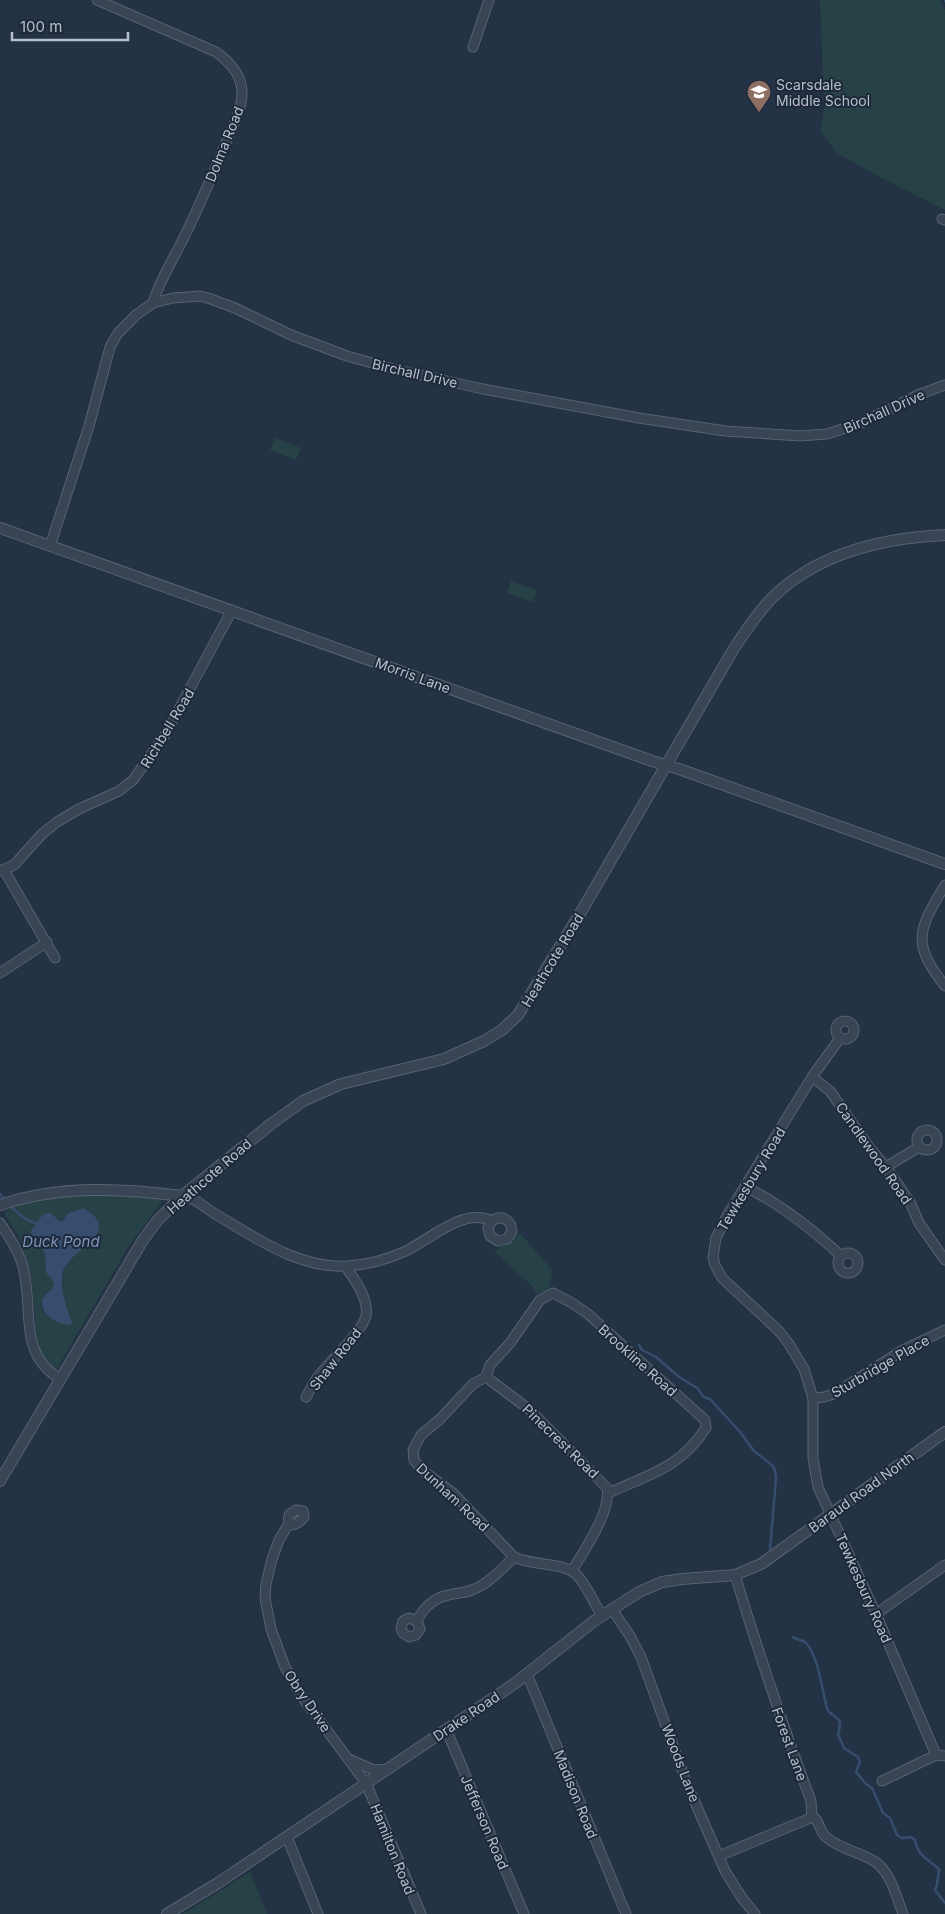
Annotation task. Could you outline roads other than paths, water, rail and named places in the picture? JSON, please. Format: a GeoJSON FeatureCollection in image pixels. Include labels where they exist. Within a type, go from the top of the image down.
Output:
{"type":"FeatureCollection","features":[{"type":"Feature","properties":{"kind":"street","name":"Dolma Road"},"geometry":{"type":"LineString","coordinates":[[97,0],[216,52],[225,59],[238,75],[242,92],[237,116],[209,185],[182,242],[157,287],[153,303]]}},
{"type":"Feature","properties":{"kind":"street"},"geometry":{"type":"LineString","coordinates":[[473,47],[489,0]]}},
{"type":"Feature","properties":{"kind":"street","name":"Birchall Drive"},"geometry":{"type":"LineString","coordinates":[[50,546],[89,426],[110,347],[125,325],[153,303],[173,298],[200,296],[222,302],[291,335],[336,352],[397,370],[483,389],[623,415],[725,431],[791,435],[827,434],[861,423],[918,395],[945,385]]}},
{"type":"Feature","properties":{"kind":"street","name":"Morris Lane"},"geometry":{"type":"LineString","coordinates":[[0,528],[945,864]]}},
{"type":"Feature","properties":{"kind":"street","name":"Heathcote Road"},"geometry":{"type":"LineString","coordinates":[[0,1482],[143,1240],[157,1221],[182,1196],[270,1124],[303,1101],[341,1084],[444,1059],[484,1041],[502,1030],[518,1015],[745,631],[761,609],[783,587],[815,566],[866,545],[916,536],[945,535]]}},
{"type":"Feature","properties":{"kind":"street","name":"Richbell Road"},"geometry":{"type":"LineString","coordinates":[[2,870],[14,865],[42,834],[57,822],[79,809],[120,791],[133,780],[165,735],[232,610]]}},
{"type":"Feature","properties":{"kind":"street"},"geometry":{"type":"LineString","coordinates":[[2,870],[56,958]]}},
{"type":"Feature","properties":{"kind":"street"},"geometry":{"type":"LineString","coordinates":[[945,885],[926,920],[922,945],[930,966],[945,986]]}},
{"type":"Feature","properties":{"kind":"street"},"geometry":{"type":"LineString","coordinates":[[0,973],[47,942]]}},
{"type":"Feature","properties":{"kind":"street","name":"Tewkesbury Road"},"geometry":{"type":"LineString","coordinates":[[840,1038],[812,1077],[728,1214],[713,1248],[714,1265],[726,1282],[779,1331],[790,1344],[804,1370],[813,1398],[814,1469],[818,1487],[940,1756]]}},
{"type":"Feature","properties":{"kind":"street","name":"Candlewood Road"},"geometry":{"type":"LineString","coordinates":[[812,1077],[830,1091],[869,1147],[886,1167],[910,1202],[919,1223],[945,1260]]}},
{"type":"Feature","properties":{"kind":"street"},"geometry":{"type":"LineString","coordinates":[[886,1167],[919,1147]]}},
{"type":"Feature","properties":{"kind":"street"},"geometry":{"type":"LineString","coordinates":[[746,1187],[790,1212],[815,1232],[840,1256]]}},
{"type":"Feature","properties":{"kind":"street"},"geometry":{"type":"LineString","coordinates":[[4,1203],[32,1196],[79,1190],[143,1192],[182,1196],[192,1198],[211,1212],[285,1254],[301,1260],[346,1267],[391,1257],[408,1250],[441,1230],[469,1218],[485,1217],[492,1221]]}},
{"type":"Feature","properties":{"kind":"street"},"geometry":{"type":"LineString","coordinates":[[0,1223],[9,1236],[23,1266],[28,1290],[30,1335],[34,1352],[47,1369],[60,1379]]}},
{"type":"Feature","properties":{"kind":"street","name":"Shaw Road"},"geometry":{"type":"LineString","coordinates":[[306,1396],[317,1378],[359,1330],[366,1316],[365,1300],[357,1283],[346,1267]]}},
{"type":"Feature","properties":{"kind":"street","name":"Brookline Road"},"geometry":{"type":"LineString","coordinates":[[486,1377],[490,1365],[510,1343],[540,1300],[553,1294],[572,1303],[588,1314],[705,1420],[706,1428],[702,1434],[675,1463],[651,1476],[608,1493]]}},
{"type":"Feature","properties":{"kind":"street","name":"Sturbridge Place"},"geometry":{"type":"LineString","coordinates":[[813,1398],[834,1394],[904,1350],[945,1330]]}},
{"type":"Feature","properties":{"kind":"street","name":"Pinecrest Road"},"geometry":{"type":"LineString","coordinates":[[486,1377],[530,1410],[562,1444],[604,1483],[608,1493]]}},
{"type":"Feature","properties":{"kind":"street","name":"Dunham Road"},"geometry":{"type":"LineString","coordinates":[[486,1377],[473,1384],[440,1420],[421,1435],[414,1450],[414,1460],[422,1470],[453,1493],[514,1557],[523,1561],[572,1571]]}},
{"type":"Feature","properties":{"kind":"street","name":"Baraud Road North"},"geometry":{"type":"LineString","coordinates":[[777,1553],[945,1432]]}},
{"type":"Feature","properties":{"kind":"street"},"geometry":{"type":"LineString","coordinates":[[602,1616],[580,1579],[572,1571],[591,1543],[608,1500],[608,1493]]}},
{"type":"Feature","properties":{"kind":"street","name":"Obry Drive"},"geometry":{"type":"LineString","coordinates":[[288,1525],[279,1540],[266,1584],[266,1598],[272,1629],[285,1668],[302,1697],[366,1783]]}},
{"type":"Feature","properties":{"kind":"street","name":"Drake Road"},"geometry":{"type":"LineString","coordinates":[[167,1914],[218,1883],[446,1730],[527,1674],[602,1616],[639,1592],[662,1582],[735,1575],[761,1564],[777,1553]]}},
{"type":"Feature","properties":{"kind":"street"},"geometry":{"type":"LineString","coordinates":[[417,1620],[421,1612],[441,1597],[472,1590],[483,1584],[514,1557]]}},
{"type":"Feature","properties":{"kind":"street"},"geometry":{"type":"LineString","coordinates":[[876,1614],[945,1565]]}},
{"type":"Feature","properties":{"kind":"street","name":"Forest Lane"},"geometry":{"type":"LineString","coordinates":[[735,1575],[780,1716],[811,1801],[812,1816]]}},
{"type":"Feature","properties":{"kind":"street","name":"Woods Lane"},"geometry":{"type":"LineString","coordinates":[[612,1609],[637,1648],[687,1784],[719,1856],[735,1888],[755,1914]]}},
{"type":"Feature","properties":{"kind":"street","name":"Madison Road"},"geometry":{"type":"LineString","coordinates":[[527,1674],[626,1914]]}},
{"type":"Feature","properties":{"kind":"street","name":"Jefferson Road"},"geometry":{"type":"LineString","coordinates":[[446,1730],[524,1914]]}},
{"type":"Feature","properties":{"kind":"street"},"geometry":{"type":"LineString","coordinates":[[882,1781],[940,1756]]}},
{"type":"Feature","properties":{"kind":"street"},"geometry":{"type":"LineString","coordinates":[[348,1759],[374,1770],[387,1769]]}},
{"type":"Feature","properties":{"kind":"street","name":"Hamilton Road"},"geometry":{"type":"LineString","coordinates":[[366,1783],[421,1914]]}},
{"type":"Feature","properties":{"kind":"street"},"geometry":{"type":"LineString","coordinates":[[719,1856],[812,1816],[817,1819],[819,1829],[831,1842],[875,1861],[880,1866],[889,1878],[903,1914]]}},
{"type":"Feature","properties":{"kind":"street"},"geometry":{"type":"LineString","coordinates":[[286,1837],[318,1914]]}},
{"type":"Feature","properties":{"kind":"water","name":"Duck Pond"},"geometry":{"type":"Polygon","coordinates":[[[83,1208],[95,1217],[99,1225],[98,1233],[75,1255],[63,1272],[63,1291],[72,1322],[71,1325],[55,1321],[44,1310],[42,1299],[53,1287],[54,1283],[46,1272],[45,1255],[42,1247],[30,1232],[43,1214],[51,1213],[59,1221],[63,1221],[67,1214],[83,1208]]]}},
{"type":"Feature","properties":{"kind":"waterway"},"geometry":{"type":"LineString","coordinates":[[0,1194],[5,1200]]}},
{"type":"Feature","properties":{"kind":"waterway"},"geometry":{"type":"LineString","coordinates":[[10,1206],[24,1218],[35,1223]]}},
{"type":"Feature","properties":{"kind":"waterway"},"geometry":{"type":"LineString","coordinates":[[639,1345],[642,1350],[656,1357],[679,1377],[697,1388],[704,1397],[710,1399],[741,1433],[754,1451],[772,1465],[775,1470],[776,1479],[770,1549]]}},
{"type":"Feature","properties":{"kind":"waterway"},"geometry":{"type":"LineString","coordinates":[[793,1637],[806,1643],[811,1650],[817,1666],[827,1708],[839,1720],[838,1734],[844,1748],[858,1757],[860,1762],[856,1772],[872,1788],[883,1813],[890,1818],[897,1835],[902,1838],[911,1837],[915,1840],[921,1854],[939,1869],[935,1890],[945,1903]]}},
{"type":"Feature","properties":{"kind":"place","name":"Scarsdale Middle School"},"geometry":{"type":"Point","coordinates":[759,113]}}]}
